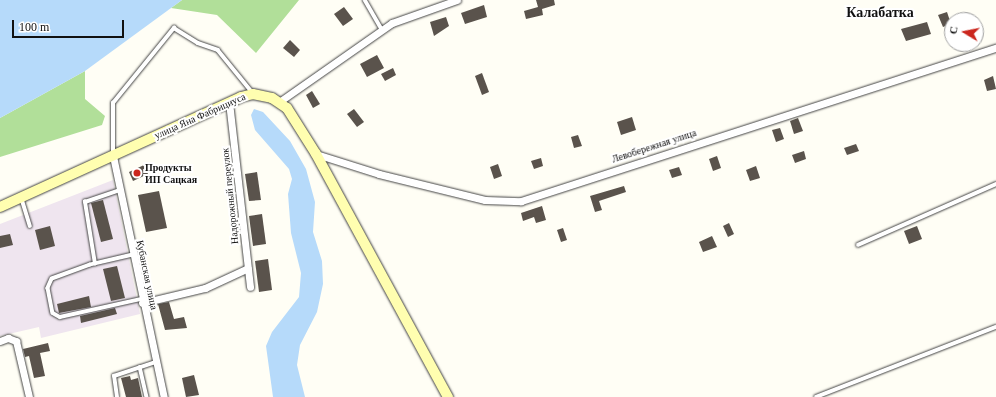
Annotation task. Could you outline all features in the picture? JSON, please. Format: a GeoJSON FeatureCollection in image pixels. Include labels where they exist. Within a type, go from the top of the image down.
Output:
{"type":"FeatureCollection","features":[{"type":"Feature","properties":{"kind":"street"},"geometry":{"type":"LineString","coordinates":[[448,397],[316,154],[295,119],[280,102],[382,29],[410,14],[457,0]]}},
{"type":"Feature","properties":{"kind":"street","name":"Левобережная улица"},"geometry":{"type":"LineString","coordinates":[[316,154],[379,174],[485,200],[520,201],[996,48]]}},
{"type":"Feature","properties":{"kind":"street","name":"улица Яна Фабрициуса"},"geometry":{"type":"LineString","coordinates":[[0,207],[229,102],[253,94],[280,102]]}},
{"type":"Feature","properties":{"kind":"street","name":"Надорожный переулок"},"geometry":{"type":"LineString","coordinates":[[229,102],[250,287]]}},
{"type":"Feature","properties":{"kind":"street","name":"Кубанская улица"},"geometry":{"type":"LineString","coordinates":[[113,156],[132,255],[164,397]]}},
{"type":"Feature","properties":{"kind":"street"},"geometry":{"type":"LineString","coordinates":[[142,301],[205,288],[248,268]]}},
{"type":"Feature","properties":{"kind":"street"},"geometry":{"type":"LineString","coordinates":[[0,341],[8,338],[16,341],[29,397]]}},
{"type":"Feature","properties":{"kind":"lane"},"geometry":{"type":"LineString","coordinates":[[365,0],[382,29]]}},
{"type":"Feature","properties":{"kind":"lane"},"geometry":{"type":"LineString","coordinates":[[113,156],[113,103],[174,28],[198,43],[218,50],[253,94]]}},
{"type":"Feature","properties":{"kind":"lane"},"geometry":{"type":"LineString","coordinates":[[858,245],[996,184]]}},
{"type":"Feature","properties":{"kind":"lane"},"geometry":{"type":"LineString","coordinates":[[95,264],[85,202],[120,190]]}},
{"type":"Feature","properties":{"kind":"lane"},"geometry":{"type":"LineString","coordinates":[[21,198],[30,226]]}},
{"type":"Feature","properties":{"kind":"lane"},"geometry":{"type":"LineString","coordinates":[[132,255],[95,264],[48,282],[56,316],[142,301]]}},
{"type":"Feature","properties":{"kind":"lane"},"geometry":{"type":"LineString","coordinates":[[816,397],[996,327]]}},
{"type":"Feature","properties":{"kind":"lane"},"geometry":{"type":"LineString","coordinates":[[117,397],[114,376],[156,362]]}},
{"type":"Feature","properties":{"kind":"lane"},"geometry":{"type":"LineString","coordinates":[[140,367],[147,397]]}},
{"type":"Feature","properties":{"kind":"shaded area"},"geometry":{"type":"Polygon","coordinates":[[[113,180],[140,314],[41,338],[39,327],[0,336],[0,224],[113,180]]]}},
{"type":"Feature","properties":{"kind":"green space"},"geometry":{"type":"Polygon","coordinates":[[[182,0],[299,0],[256,53],[217,15],[171,8],[182,0]]]}},
{"type":"Feature","properties":{"kind":"green space"},"geometry":{"type":"Polygon","coordinates":[[[85,71],[85,99],[105,116],[102,125],[0,157],[0,118],[85,71]]]}},
{"type":"Feature","properties":{"kind":"water"},"geometry":{"type":"Polygon","coordinates":[[[0,0],[182,0],[85,71],[0,118],[0,0]]]}},
{"type":"Feature","properties":{"kind":"water"},"geometry":{"type":"Polygon","coordinates":[[[254,109],[263,112],[290,141],[306,169],[315,202],[313,232],[322,261],[323,284],[317,312],[300,345],[297,365],[305,397],[273,397],[266,346],[272,332],[299,297],[301,273],[291,233],[288,194],[292,179],[289,169],[255,130],[251,115],[254,109]]]}},
{"type":"Feature","properties":{"kind":"building"},"geometry":{"type":"Polygon","coordinates":[[[536,0],[554,0],[555,5],[542,9],[543,15],[526,19],[524,11],[538,7],[536,0]]]}},
{"type":"Feature","properties":{"kind":"building"},"geometry":{"type":"Polygon","coordinates":[[[484,5],[487,17],[465,24],[461,13],[484,5]]]}},
{"type":"Feature","properties":{"kind":"building"},"geometry":{"type":"Polygon","coordinates":[[[344,7],[353,19],[343,26],[334,14],[344,7]]]}},
{"type":"Feature","properties":{"kind":"building"},"geometry":{"type":"Polygon","coordinates":[[[944,13],[944,27],[943,27],[938,15],[944,13]]]}},
{"type":"Feature","properties":{"kind":"building"},"geometry":{"type":"Polygon","coordinates":[[[446,17],[449,26],[434,36],[430,22],[446,17]]]}},
{"type":"Feature","properties":{"kind":"building"},"geometry":{"type":"Polygon","coordinates":[[[927,22],[931,34],[906,41],[901,29],[927,22]]]}},
{"type":"Feature","properties":{"kind":"building"},"geometry":{"type":"Polygon","coordinates":[[[290,40],[300,50],[294,57],[283,48],[290,40]]]}},
{"type":"Feature","properties":{"kind":"building"},"geometry":{"type":"Polygon","coordinates":[[[377,55],[384,68],[367,77],[360,64],[377,55]]]}},
{"type":"Feature","properties":{"kind":"building"},"geometry":{"type":"Polygon","coordinates":[[[393,68],[396,75],[385,81],[381,74],[393,68]]]}},
{"type":"Feature","properties":{"kind":"building"},"geometry":{"type":"Polygon","coordinates":[[[482,73],[489,92],[482,95],[475,76],[482,73]]]}},
{"type":"Feature","properties":{"kind":"building"},"geometry":{"type":"Polygon","coordinates":[[[993,76],[996,89],[987,91],[984,80],[993,76]]]}},
{"type":"Feature","properties":{"kind":"building"},"geometry":{"type":"Polygon","coordinates":[[[312,91],[320,104],[313,108],[306,95],[312,91]]]}},
{"type":"Feature","properties":{"kind":"building"},"geometry":{"type":"Polygon","coordinates":[[[354,109],[364,122],[357,127],[347,114],[354,109]]]}},
{"type":"Feature","properties":{"kind":"building"},"geometry":{"type":"Polygon","coordinates":[[[632,117],[636,130],[621,135],[617,122],[632,117]]]}},
{"type":"Feature","properties":{"kind":"building"},"geometry":{"type":"Polygon","coordinates":[[[798,118],[803,131],[794,134],[790,121],[798,118]]]}},
{"type":"Feature","properties":{"kind":"building"},"geometry":{"type":"Polygon","coordinates":[[[780,128],[784,139],[776,142],[772,130],[780,128]]]}},
{"type":"Feature","properties":{"kind":"building"},"geometry":{"type":"Polygon","coordinates":[[[578,135],[582,146],[574,148],[571,137],[578,135]]]}},
{"type":"Feature","properties":{"kind":"building"},"geometry":{"type":"Polygon","coordinates":[[[856,144],[859,151],[847,155],[844,148],[856,144]]]}},
{"type":"Feature","properties":{"kind":"building"},"geometry":{"type":"Polygon","coordinates":[[[804,151],[806,159],[795,163],[792,155],[804,151]]]}},
{"type":"Feature","properties":{"kind":"building"},"geometry":{"type":"Polygon","coordinates":[[[717,156],[721,168],[713,171],[709,159],[717,156]]]}},
{"type":"Feature","properties":{"kind":"building"},"geometry":{"type":"Polygon","coordinates":[[[541,158],[543,166],[534,169],[531,161],[541,158]]]}},
{"type":"Feature","properties":{"kind":"building"},"geometry":{"type":"Polygon","coordinates":[[[498,164],[502,176],[494,179],[490,167],[498,164]]]}},
{"type":"Feature","properties":{"kind":"building"},"geometry":{"type":"Polygon","coordinates":[[[144,165],[148,174],[133,181],[129,172],[144,165]]]}},
{"type":"Feature","properties":{"kind":"building"},"geometry":{"type":"Polygon","coordinates":[[[756,166],[760,178],[750,181],[746,170],[756,166]]]}},
{"type":"Feature","properties":{"kind":"building"},"geometry":{"type":"Polygon","coordinates":[[[679,167],[682,175],[672,178],[669,170],[679,167]]]}},
{"type":"Feature","properties":{"kind":"building"},"geometry":{"type":"Polygon","coordinates":[[[257,172],[261,200],[249,201],[245,174],[257,172]]]}},
{"type":"Feature","properties":{"kind":"building"},"geometry":{"type":"Polygon","coordinates":[[[624,186],[626,192],[599,201],[602,210],[595,212],[590,196],[624,186]]]}},
{"type":"Feature","properties":{"kind":"building"},"geometry":{"type":"Polygon","coordinates":[[[159,191],[167,228],[146,232],[138,195],[159,191]]]}},
{"type":"Feature","properties":{"kind":"building"},"geometry":{"type":"Polygon","coordinates":[[[103,200],[113,239],[101,242],[91,203],[103,200]]]}},
{"type":"Feature","properties":{"kind":"building"},"geometry":{"type":"Polygon","coordinates":[[[542,206],[546,220],[536,223],[534,217],[523,221],[521,213],[542,206]]]}},
{"type":"Feature","properties":{"kind":"building"},"geometry":{"type":"Polygon","coordinates":[[[262,214],[266,244],[253,246],[249,216],[262,214]]]}},
{"type":"Feature","properties":{"kind":"building"},"geometry":{"type":"Polygon","coordinates":[[[729,223],[734,234],[728,237],[723,226],[729,223]]]}},
{"type":"Feature","properties":{"kind":"building"},"geometry":{"type":"Polygon","coordinates":[[[50,226],[55,246],[40,250],[35,230],[50,226]]]}},
{"type":"Feature","properties":{"kind":"building"},"geometry":{"type":"Polygon","coordinates":[[[917,226],[922,239],[909,244],[904,231],[917,226]]]}},
{"type":"Feature","properties":{"kind":"building"},"geometry":{"type":"Polygon","coordinates":[[[563,228],[567,240],[561,242],[557,230],[563,228]]]}},
{"type":"Feature","properties":{"kind":"building"},"geometry":{"type":"Polygon","coordinates":[[[10,234],[13,245],[0,248],[0,236],[10,234]]]}},
{"type":"Feature","properties":{"kind":"building"},"geometry":{"type":"Polygon","coordinates":[[[712,236],[717,247],[703,252],[699,242],[712,236]]]}},
{"type":"Feature","properties":{"kind":"building"},"geometry":{"type":"Polygon","coordinates":[[[268,259],[272,290],[259,292],[255,261],[268,259]]]}},
{"type":"Feature","properties":{"kind":"building"},"geometry":{"type":"Polygon","coordinates":[[[117,266],[125,298],[111,301],[103,269],[117,266]]]}},
{"type":"Feature","properties":{"kind":"building"},"geometry":{"type":"Polygon","coordinates":[[[89,296],[91,307],[59,313],[57,304],[89,296]]]}},
{"type":"Feature","properties":{"kind":"building"},"geometry":{"type":"Polygon","coordinates":[[[169,302],[174,319],[184,317],[187,328],[165,330],[158,304],[169,302]]]}},
{"type":"Feature","properties":{"kind":"building"},"geometry":{"type":"Polygon","coordinates":[[[115,308],[117,314],[81,323],[80,316],[115,308]]]}},
{"type":"Feature","properties":{"kind":"building"},"geometry":{"type":"Polygon","coordinates":[[[48,343],[50,351],[40,353],[45,376],[34,378],[29,356],[25,357],[23,349],[48,343]]]}},
{"type":"Feature","properties":{"kind":"building"},"geometry":{"type":"Polygon","coordinates":[[[194,375],[199,395],[186,397],[182,378],[194,375]]]}},
{"type":"Feature","properties":{"kind":"building"},"geometry":{"type":"Polygon","coordinates":[[[130,376],[131,380],[138,378],[142,397],[126,397],[121,378],[130,376]]]}},
{"type":"Feature","properties":{"kind":"place","name":"Продукты ИП Сацкая"},"geometry":{"type":"Point","coordinates":[137,173]}},
{"type":"Feature","properties":{"kind":"district","name":"Калабатка"},"geometry":{"type":"Point","coordinates":[880,13]}}]}
